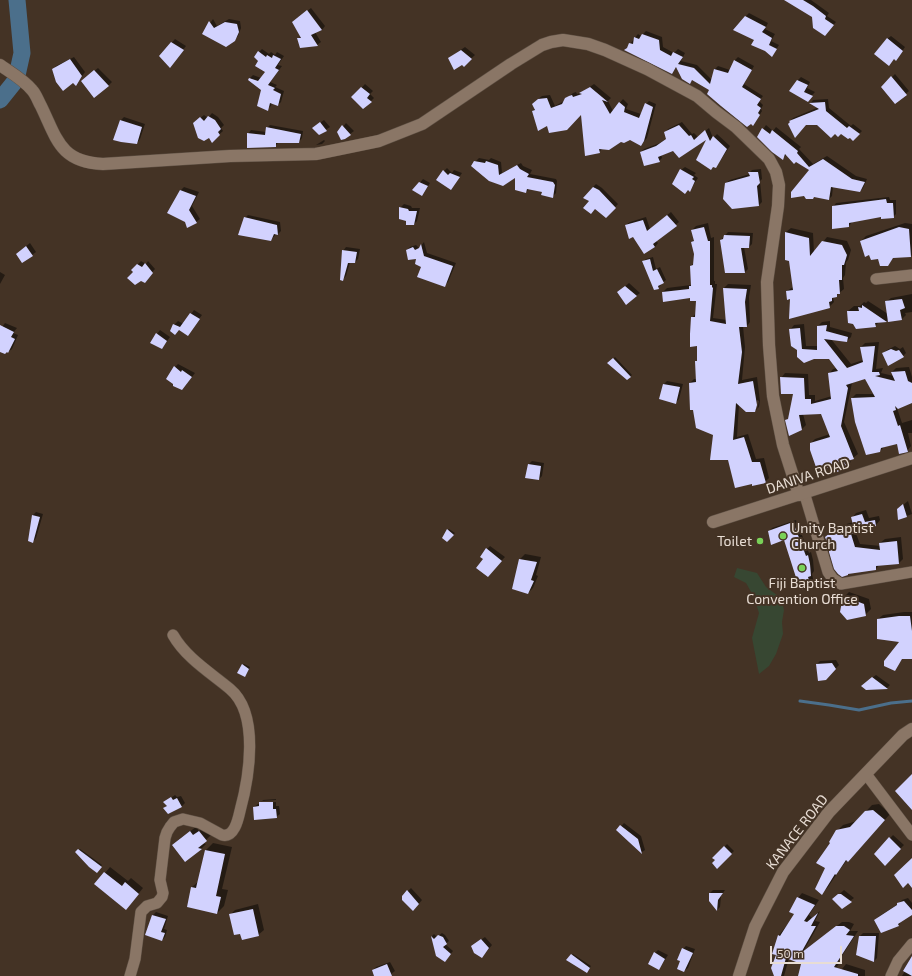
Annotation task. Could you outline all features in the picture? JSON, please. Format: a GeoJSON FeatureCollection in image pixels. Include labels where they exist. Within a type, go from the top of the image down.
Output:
{"type":"FeatureCollection","features":[{"type":"Feature","properties":{"kind":"street"},"geometry":{"type":"LineString","coordinates":[[4,68],[30,88],[38,100],[55,137],[63,149],[71,156],[89,164],[230,156],[316,154],[379,141],[422,124],[542,44],[563,40],[588,44],[605,50],[647,69],[697,96],[736,127],[769,159],[776,172],[779,185],[778,206],[767,282],[769,345],[773,396],[784,445],[828,572],[833,579],[841,584],[912,572]]}},
{"type":"Feature","properties":{"kind":"street"},"geometry":{"type":"LineString","coordinates":[[876,279],[912,275]]}},
{"type":"Feature","properties":{"kind":"street","name":"DANIVA ROAD"},"geometry":{"type":"LineString","coordinates":[[713,522],[912,458]]}},
{"type":"Feature","properties":{"kind":"street"},"geometry":{"type":"LineString","coordinates":[[130,976],[135,959],[141,912],[147,906],[157,903],[162,897],[163,893],[160,880],[167,832],[174,822],[183,819],[200,823],[222,835],[228,835],[235,827],[240,811],[249,767],[250,741],[248,723],[236,696],[186,653],[178,644],[173,635]]}},
{"type":"Feature","properties":{"kind":"street","name":"KANACE ROAD"},"geometry":{"type":"LineString","coordinates":[[739,976],[755,927],[783,872],[829,812],[903,735],[912,728]]}},
{"type":"Feature","properties":{"kind":"street"},"geometry":{"type":"LineString","coordinates":[[866,774],[912,835]]}},
{"type":"Feature","properties":{"kind":"street"},"geometry":{"type":"LineString","coordinates":[[891,976],[898,961],[912,944]]}},
{"type":"Feature","properties":{"kind":"green space"},"geometry":{"type":"Polygon","coordinates":[[[737,568],[757,573],[766,587],[781,598],[784,610],[782,622],[783,634],[776,654],[769,666],[759,674],[752,638],[759,613],[754,597],[746,583],[734,577],[737,568]]]}},
{"type":"Feature","properties":{"kind":"building"},"geometry":{"type":"Polygon","coordinates":[[[784,0],[803,0],[826,16],[825,19],[834,25],[825,36],[813,28],[812,17],[784,0]]]}},
{"type":"Feature","properties":{"kind":"building"},"geometry":{"type":"Polygon","coordinates":[[[307,10],[322,30],[311,35],[318,46],[300,48],[297,38],[301,38],[292,22],[307,10]]]}},
{"type":"Feature","properties":{"kind":"building"},"geometry":{"type":"Polygon","coordinates":[[[745,16],[766,27],[762,32],[772,38],[769,45],[777,49],[772,57],[765,51],[751,45],[754,40],[733,30],[745,16]]]}},
{"type":"Feature","properties":{"kind":"building"},"geometry":{"type":"Polygon","coordinates":[[[209,21],[214,28],[225,22],[237,24],[239,32],[235,41],[226,47],[202,34],[209,21]]]}},
{"type":"Feature","properties":{"kind":"building"},"geometry":{"type":"Polygon","coordinates":[[[642,34],[659,40],[660,50],[671,56],[673,52],[683,57],[678,64],[694,68],[710,84],[714,69],[728,73],[734,60],[752,70],[742,87],[761,99],[757,105],[761,108],[758,113],[760,115],[753,126],[751,124],[747,127],[721,106],[707,94],[709,90],[692,80],[690,84],[682,79],[676,67],[672,74],[624,50],[627,48],[629,43],[633,44],[634,37],[639,39],[642,34]]]}},
{"type":"Feature","properties":{"kind":"building"},"geometry":{"type":"Polygon","coordinates":[[[887,38],[903,51],[896,61],[894,59],[889,66],[874,54],[887,38]]]}},
{"type":"Feature","properties":{"kind":"building"},"geometry":{"type":"Polygon","coordinates":[[[171,42],[184,50],[170,68],[159,56],[171,42]]]}},
{"type":"Feature","properties":{"kind":"building"},"geometry":{"type":"Polygon","coordinates":[[[461,50],[472,59],[464,67],[462,65],[454,70],[448,58],[461,50]]]}},
{"type":"Feature","properties":{"kind":"building"},"geometry":{"type":"Polygon","coordinates":[[[258,51],[266,57],[267,55],[272,58],[273,55],[281,59],[275,68],[279,70],[268,85],[275,88],[273,90],[281,94],[278,106],[270,103],[268,111],[257,106],[261,90],[248,80],[249,78],[258,81],[265,72],[255,66],[258,61],[254,57],[258,51]]]}},
{"type":"Feature","properties":{"kind":"building"},"geometry":{"type":"Polygon","coordinates":[[[70,59],[82,76],[76,86],[73,83],[63,91],[56,82],[52,69],[70,59]]]}},
{"type":"Feature","properties":{"kind":"building"},"geometry":{"type":"Polygon","coordinates":[[[94,70],[109,86],[94,98],[81,81],[94,70]]]}},
{"type":"Feature","properties":{"kind":"building"},"geometry":{"type":"Polygon","coordinates":[[[891,76],[907,95],[895,104],[881,87],[891,76]]]}},
{"type":"Feature","properties":{"kind":"building"},"geometry":{"type":"Polygon","coordinates":[[[797,80],[808,85],[804,92],[813,96],[808,102],[789,91],[797,80]]]}},
{"type":"Feature","properties":{"kind":"building"},"geometry":{"type":"Polygon","coordinates":[[[361,87],[370,94],[367,98],[372,102],[363,109],[351,97],[361,87]]]}},
{"type":"Feature","properties":{"kind":"building"},"geometry":{"type":"Polygon","coordinates":[[[590,87],[608,102],[602,100],[610,114],[619,102],[625,107],[624,112],[639,118],[645,103],[653,107],[644,141],[641,146],[630,140],[624,143],[621,142],[609,150],[599,149],[600,153],[585,156],[581,115],[567,130],[549,133],[547,126],[538,131],[532,111],[535,110],[532,104],[538,99],[547,98],[551,108],[562,104],[565,98],[569,96],[572,95],[573,97],[582,94],[579,93],[590,87]]]}},
{"type":"Feature","properties":{"kind":"building"},"geometry":{"type":"Polygon","coordinates":[[[825,102],[826,111],[847,128],[849,126],[860,134],[853,141],[841,134],[838,137],[835,134],[831,138],[817,125],[806,125],[795,138],[788,124],[790,122],[789,121],[819,109],[809,103],[825,102]]]}},
{"type":"Feature","properties":{"kind":"building"},"geometry":{"type":"Polygon","coordinates":[[[208,116],[215,120],[221,129],[218,132],[220,135],[212,143],[209,138],[204,141],[198,138],[193,123],[200,117],[204,121],[208,116]]]}},
{"type":"Feature","properties":{"kind":"building"},"geometry":{"type":"Polygon","coordinates":[[[120,120],[142,127],[137,144],[113,140],[120,120]]]}},
{"type":"Feature","properties":{"kind":"building"},"geometry":{"type":"Polygon","coordinates":[[[320,122],[327,131],[319,135],[312,128],[320,122]]]}},
{"type":"Feature","properties":{"kind":"building"},"geometry":{"type":"Polygon","coordinates":[[[342,125],[351,135],[341,140],[337,132],[342,125]]]}},
{"type":"Feature","properties":{"kind":"building"},"geometry":{"type":"Polygon","coordinates":[[[679,125],[689,136],[691,135],[694,140],[705,130],[710,141],[713,136],[727,149],[716,168],[713,167],[711,170],[696,160],[706,140],[679,158],[673,151],[658,157],[660,162],[644,166],[640,152],[656,146],[666,139],[664,132],[679,125]]]}},
{"type":"Feature","properties":{"kind":"building"},"geometry":{"type":"Polygon","coordinates":[[[266,127],[301,134],[299,143],[276,143],[276,147],[247,148],[247,133],[265,135],[266,127]]]}},
{"type":"Feature","properties":{"kind":"building"},"geometry":{"type":"Polygon","coordinates":[[[762,128],[770,134],[772,130],[798,151],[797,153],[809,167],[823,159],[852,179],[865,182],[860,192],[831,187],[829,200],[814,197],[813,199],[806,199],[804,196],[791,198],[791,192],[809,170],[796,162],[794,164],[785,154],[783,160],[772,152],[757,137],[762,128]]]}},
{"type":"Feature","properties":{"kind":"building"},"geometry":{"type":"Polygon","coordinates":[[[474,161],[485,163],[486,161],[498,165],[499,175],[517,165],[520,169],[529,174],[527,177],[553,182],[555,185],[553,198],[541,195],[542,192],[527,189],[526,193],[515,190],[515,178],[503,186],[489,181],[471,166],[474,161]]]}},
{"type":"Feature","properties":{"kind":"building"},"geometry":{"type":"Polygon","coordinates":[[[680,169],[694,177],[692,179],[695,181],[690,192],[688,190],[685,194],[672,184],[680,169]]]}},
{"type":"Feature","properties":{"kind":"building"},"geometry":{"type":"Polygon","coordinates":[[[443,170],[448,175],[450,173],[460,177],[451,190],[436,180],[443,170]]]}},
{"type":"Feature","properties":{"kind":"building"},"geometry":{"type":"Polygon","coordinates":[[[748,172],[758,172],[760,183],[757,186],[759,206],[732,209],[723,199],[725,183],[750,176],[748,172]]]}},
{"type":"Feature","properties":{"kind":"building"},"geometry":{"type":"Polygon","coordinates":[[[419,182],[428,186],[422,196],[412,190],[419,182]]]}},
{"type":"Feature","properties":{"kind":"building"},"geometry":{"type":"Polygon","coordinates":[[[593,187],[599,190],[616,208],[606,218],[595,209],[591,214],[583,208],[589,201],[583,198],[593,187]]]}},
{"type":"Feature","properties":{"kind":"building"},"geometry":{"type":"Polygon","coordinates":[[[180,190],[196,196],[189,210],[197,223],[187,228],[185,222],[167,213],[180,190]]]}},
{"type":"Feature","properties":{"kind":"building"},"geometry":{"type":"Polygon","coordinates":[[[886,199],[887,203],[893,203],[894,218],[881,219],[881,217],[849,223],[849,227],[832,229],[832,206],[886,199]]]}},
{"type":"Feature","properties":{"kind":"building"},"geometry":{"type":"Polygon","coordinates":[[[399,207],[408,209],[409,211],[417,211],[414,225],[406,225],[406,221],[399,219],[399,207]]]}},
{"type":"Feature","properties":{"kind":"building"},"geometry":{"type":"Polygon","coordinates":[[[667,215],[677,226],[653,244],[655,247],[644,254],[633,237],[629,239],[625,225],[643,220],[647,231],[667,215]]]}},
{"type":"Feature","properties":{"kind":"building"},"geometry":{"type":"Polygon","coordinates":[[[244,217],[277,225],[278,235],[274,234],[271,241],[238,235],[244,217]]]}},
{"type":"Feature","properties":{"kind":"building"},"geometry":{"type":"Polygon","coordinates":[[[704,227],[708,241],[710,241],[710,285],[712,285],[713,288],[710,321],[726,324],[723,288],[747,289],[745,302],[747,327],[739,327],[742,352],[738,384],[753,381],[757,405],[755,412],[746,412],[736,403],[733,440],[744,437],[752,462],[760,462],[766,483],[752,486],[752,484],[735,488],[728,460],[710,460],[713,435],[696,428],[693,410],[690,410],[689,383],[696,382],[695,361],[697,361],[697,346],[690,347],[690,334],[691,317],[695,317],[696,301],[690,301],[690,298],[663,302],[662,292],[689,289],[689,286],[691,286],[690,266],[693,265],[694,254],[691,242],[694,241],[691,230],[704,227]]]}},
{"type":"Feature","properties":{"kind":"building"},"geometry":{"type":"Polygon","coordinates":[[[899,227],[909,229],[911,257],[893,258],[888,266],[880,266],[878,259],[871,260],[869,255],[865,257],[860,241],[899,227]]]}},
{"type":"Feature","properties":{"kind":"building"},"geometry":{"type":"Polygon","coordinates":[[[785,232],[809,238],[810,256],[822,241],[842,245],[847,255],[844,265],[842,265],[842,280],[839,280],[840,294],[837,294],[837,297],[832,298],[832,301],[829,302],[830,308],[789,319],[790,299],[787,300],[786,291],[793,290],[789,261],[785,260],[785,232]]]}},
{"type":"Feature","properties":{"kind":"building"},"geometry":{"type":"Polygon","coordinates":[[[724,235],[750,236],[749,248],[741,248],[745,273],[725,273],[720,240],[723,239],[724,235]]]}},
{"type":"Feature","properties":{"kind":"building"},"geometry":{"type":"Polygon","coordinates":[[[421,244],[424,256],[453,266],[445,287],[417,277],[421,267],[415,264],[416,259],[408,260],[406,250],[413,247],[415,250],[419,248],[421,244]]]}},
{"type":"Feature","properties":{"kind":"building"},"geometry":{"type":"Polygon","coordinates":[[[26,246],[33,256],[22,263],[16,254],[26,246]]]}},
{"type":"Feature","properties":{"kind":"building"},"geometry":{"type":"Polygon","coordinates":[[[342,250],[357,252],[355,263],[348,263],[343,281],[340,280],[342,250]]]}},
{"type":"Feature","properties":{"kind":"building"},"geometry":{"type":"Polygon","coordinates":[[[650,259],[653,271],[657,269],[664,283],[658,286],[659,289],[654,290],[642,261],[650,259]]]}},
{"type":"Feature","properties":{"kind":"building"},"geometry":{"type":"Polygon","coordinates":[[[145,263],[153,273],[145,283],[141,281],[135,285],[127,278],[133,272],[131,270],[137,264],[142,267],[145,263]]]}},
{"type":"Feature","properties":{"kind":"building"},"geometry":{"type":"Polygon","coordinates":[[[625,286],[637,296],[626,305],[617,292],[625,286]]]}},
{"type":"Feature","properties":{"kind":"building"},"geometry":{"type":"Polygon","coordinates":[[[902,299],[905,308],[900,310],[902,320],[888,322],[885,301],[902,299]]]}},
{"type":"Feature","properties":{"kind":"building"},"geometry":{"type":"Polygon","coordinates":[[[862,305],[887,322],[875,323],[876,327],[856,329],[853,324],[848,323],[847,311],[859,311],[858,307],[862,308],[862,305]]]}},
{"type":"Feature","properties":{"kind":"building"},"geometry":{"type":"Polygon","coordinates":[[[190,313],[200,319],[188,336],[179,330],[175,335],[170,331],[173,324],[180,327],[190,313]]]}},
{"type":"Feature","properties":{"kind":"building"},"geometry":{"type":"Polygon","coordinates":[[[0,325],[14,332],[11,337],[15,339],[8,353],[7,352],[5,354],[0,352],[0,325]]]}},
{"type":"Feature","properties":{"kind":"building"},"geometry":{"type":"Polygon","coordinates":[[[827,325],[826,331],[848,337],[847,342],[824,339],[847,368],[863,362],[860,347],[875,346],[872,372],[879,372],[880,375],[875,376],[895,381],[891,372],[905,371],[908,381],[912,383],[912,403],[898,409],[895,406],[896,410],[893,411],[898,426],[900,425],[908,452],[899,454],[897,444],[881,448],[880,452],[866,455],[855,422],[851,398],[875,397],[865,379],[846,385],[848,388],[841,426],[854,459],[844,462],[848,467],[837,472],[836,466],[817,470],[810,450],[810,443],[830,437],[821,414],[799,415],[802,430],[789,436],[785,420],[788,419],[793,394],[781,394],[780,377],[804,378],[805,399],[811,399],[811,404],[831,399],[828,373],[838,371],[829,359],[814,359],[804,363],[797,357],[797,350],[791,346],[789,329],[800,328],[802,349],[817,350],[817,326],[827,325]]]}},
{"type":"Feature","properties":{"kind":"building"},"geometry":{"type":"Polygon","coordinates":[[[156,333],[167,341],[162,349],[150,343],[156,333]]]}},
{"type":"Feature","properties":{"kind":"building"},"geometry":{"type":"Polygon","coordinates":[[[891,349],[896,351],[899,350],[904,357],[888,366],[882,353],[891,349]]]}},
{"type":"Feature","properties":{"kind":"building"},"geometry":{"type":"Polygon","coordinates":[[[613,358],[631,377],[627,380],[607,363],[613,358]]]}},
{"type":"Feature","properties":{"kind":"building"},"geometry":{"type":"Polygon","coordinates":[[[174,366],[181,372],[182,370],[192,377],[182,390],[173,386],[173,384],[166,379],[174,366]]]}},
{"type":"Feature","properties":{"kind":"building"},"geometry":{"type":"Polygon","coordinates":[[[663,384],[680,387],[676,404],[659,399],[663,384]]]}},
{"type":"Feature","properties":{"kind":"building"},"geometry":{"type":"Polygon","coordinates":[[[528,464],[541,466],[539,480],[525,478],[528,464]]]}},
{"type":"Feature","properties":{"kind":"building"},"geometry":{"type":"Polygon","coordinates":[[[903,504],[907,517],[898,520],[897,509],[903,504]]]}},
{"type":"Feature","properties":{"kind":"building"},"geometry":{"type":"Polygon","coordinates":[[[862,514],[865,522],[875,520],[876,526],[851,534],[855,547],[880,550],[879,543],[897,541],[899,564],[876,566],[876,570],[848,574],[842,577],[834,569],[825,537],[834,530],[853,525],[851,517],[862,514]]]}},
{"type":"Feature","properties":{"kind":"building"},"geometry":{"type":"Polygon","coordinates":[[[32,515],[40,517],[33,543],[28,541],[32,515]]]}},
{"type":"Feature","properties":{"kind":"building"},"geometry":{"type":"Polygon","coordinates":[[[793,522],[806,556],[808,555],[810,564],[811,576],[808,577],[811,587],[800,590],[784,540],[771,545],[768,531],[793,522]]]}},
{"type":"Feature","properties":{"kind":"building"},"geometry":{"type":"Polygon","coordinates":[[[447,529],[454,535],[447,542],[442,538],[447,529]]]}},
{"type":"Feature","properties":{"kind":"building"},"geometry":{"type":"Polygon","coordinates":[[[486,548],[502,561],[488,577],[476,568],[483,559],[480,557],[486,548]]]}},
{"type":"Feature","properties":{"kind":"building"},"geometry":{"type":"Polygon","coordinates":[[[519,559],[537,562],[531,580],[534,581],[528,594],[512,589],[519,559]]]}},
{"type":"Feature","properties":{"kind":"building"},"geometry":{"type":"Polygon","coordinates":[[[843,596],[864,604],[866,616],[847,620],[840,612],[843,596]]]}},
{"type":"Feature","properties":{"kind":"building"},"geometry":{"type":"Polygon","coordinates":[[[910,616],[912,631],[912,659],[902,659],[895,671],[884,666],[884,661],[899,642],[877,639],[877,619],[910,616]]]}},
{"type":"Feature","properties":{"kind":"building"},"geometry":{"type":"Polygon","coordinates":[[[832,663],[836,669],[826,680],[818,681],[816,664],[832,663]]]}},
{"type":"Feature","properties":{"kind":"building"},"geometry":{"type":"Polygon","coordinates":[[[242,664],[249,669],[245,677],[237,673],[242,664]]]}},
{"type":"Feature","properties":{"kind":"building"},"geometry":{"type":"Polygon","coordinates":[[[872,677],[888,689],[866,690],[861,686],[872,677]]]}},
{"type":"Feature","properties":{"kind":"building"},"geometry":{"type":"Polygon","coordinates":[[[912,774],[912,810],[895,791],[912,774]]]}},
{"type":"Feature","properties":{"kind":"building"},"geometry":{"type":"Polygon","coordinates":[[[171,797],[173,800],[177,798],[182,807],[168,814],[163,808],[167,806],[163,802],[171,797]]]}},
{"type":"Feature","properties":{"kind":"building"},"geometry":{"type":"Polygon","coordinates":[[[259,802],[273,802],[273,809],[276,809],[277,818],[254,820],[253,807],[259,806],[259,802]]]}},
{"type":"Feature","properties":{"kind":"building"},"geometry":{"type":"Polygon","coordinates":[[[873,810],[885,820],[848,862],[846,860],[822,895],[815,889],[825,868],[816,863],[830,843],[829,842],[836,830],[850,827],[865,811],[873,810]]]}},
{"type":"Feature","properties":{"kind":"building"},"geometry":{"type":"Polygon","coordinates":[[[620,825],[638,839],[642,854],[616,830],[620,825]]]}},
{"type":"Feature","properties":{"kind":"building"},"geometry":{"type":"Polygon","coordinates":[[[190,831],[193,835],[199,831],[207,841],[198,848],[202,849],[185,862],[172,845],[190,831]]]}},
{"type":"Feature","properties":{"kind":"building"},"geometry":{"type":"Polygon","coordinates":[[[889,837],[901,849],[885,866],[874,854],[889,837]]]}},
{"type":"Feature","properties":{"kind":"building"},"geometry":{"type":"Polygon","coordinates":[[[724,846],[732,854],[717,869],[712,863],[715,860],[712,858],[724,846]]]}},
{"type":"Feature","properties":{"kind":"building"},"geometry":{"type":"Polygon","coordinates":[[[78,849],[102,867],[97,873],[75,852],[78,849]]]}},
{"type":"Feature","properties":{"kind":"building"},"geometry":{"type":"Polygon","coordinates":[[[205,850],[225,854],[216,896],[221,897],[217,914],[187,907],[191,887],[196,888],[205,850]]]}},
{"type":"Feature","properties":{"kind":"building"},"geometry":{"type":"Polygon","coordinates":[[[912,858],[912,888],[908,883],[903,888],[894,875],[912,858]]]}},
{"type":"Feature","properties":{"kind":"building"},"geometry":{"type":"Polygon","coordinates":[[[104,872],[122,886],[125,882],[139,894],[126,910],[94,884],[104,872]]]}},
{"type":"Feature","properties":{"kind":"building"},"geometry":{"type":"Polygon","coordinates":[[[407,890],[419,904],[413,911],[402,900],[402,896],[407,890]]]}},
{"type":"Feature","properties":{"kind":"building"},"geometry":{"type":"Polygon","coordinates":[[[709,893],[723,893],[718,900],[717,911],[709,901],[709,893]]]}},
{"type":"Feature","properties":{"kind":"building"},"geometry":{"type":"Polygon","coordinates":[[[838,894],[841,894],[852,902],[842,909],[832,899],[838,894]]]}},
{"type":"Feature","properties":{"kind":"building"},"geometry":{"type":"Polygon","coordinates":[[[797,897],[815,905],[804,921],[807,922],[818,913],[811,926],[816,926],[801,953],[836,926],[844,926],[850,930],[846,935],[854,936],[834,967],[858,974],[858,976],[798,976],[801,964],[786,958],[781,976],[774,976],[771,968],[776,955],[772,954],[778,935],[780,936],[794,914],[789,912],[797,897]]]}},
{"type":"Feature","properties":{"kind":"building"},"geometry":{"type":"Polygon","coordinates":[[[904,901],[912,910],[912,915],[898,924],[899,926],[881,933],[874,920],[897,905],[897,903],[904,901]]]}},
{"type":"Feature","properties":{"kind":"building"},"geometry":{"type":"Polygon","coordinates":[[[253,909],[259,936],[242,940],[240,934],[234,935],[229,914],[253,909]]]}},
{"type":"Feature","properties":{"kind":"building"},"geometry":{"type":"Polygon","coordinates":[[[152,915],[166,919],[161,932],[165,933],[162,941],[145,935],[152,915]]]}},
{"type":"Feature","properties":{"kind":"building"},"geometry":{"type":"Polygon","coordinates":[[[438,935],[443,937],[447,944],[443,947],[451,954],[445,962],[436,956],[431,936],[434,939],[438,935]]]}},
{"type":"Feature","properties":{"kind":"building"},"geometry":{"type":"Polygon","coordinates":[[[859,936],[876,936],[874,962],[856,955],[859,936]]]}},
{"type":"Feature","properties":{"kind":"building"},"geometry":{"type":"Polygon","coordinates":[[[481,939],[489,948],[482,958],[474,953],[471,946],[481,939]]]}},
{"type":"Feature","properties":{"kind":"building"},"geometry":{"type":"Polygon","coordinates":[[[682,948],[693,953],[684,972],[677,969],[680,961],[677,960],[682,948]]]}},
{"type":"Feature","properties":{"kind":"building"},"geometry":{"type":"Polygon","coordinates":[[[654,952],[665,959],[659,970],[648,964],[654,952]]]}},
{"type":"Feature","properties":{"kind":"building"},"geometry":{"type":"Polygon","coordinates":[[[571,954],[590,968],[587,973],[566,960],[571,954]]]}},
{"type":"Feature","properties":{"kind":"building"},"geometry":{"type":"Polygon","coordinates":[[[912,956],[912,976],[903,971],[912,956]]]}},
{"type":"Feature","properties":{"kind":"building"},"geometry":{"type":"Polygon","coordinates":[[[387,964],[392,976],[374,976],[372,970],[387,964]]]}},
{"type":"Feature","properties":{"kind":"waterway"},"geometry":{"type":"LineString","coordinates":[[0,100],[16,80],[22,53],[17,0]]}},
{"type":"Feature","properties":{"kind":"waterway"},"geometry":{"type":"LineString","coordinates":[[800,701],[859,710],[891,703],[912,701]]}},
{"type":"Feature","properties":{"kind":"place","name":"Unity Baptist Church"},"geometry":{"type":"Point","coordinates":[783,536]}},
{"type":"Feature","properties":{"kind":"place","name":"Toilet"},"geometry":{"type":"Point","coordinates":[760,541]}},
{"type":"Feature","properties":{"kind":"place","name":"Fiji Baptist Convention Office"},"geometry":{"type":"Point","coordinates":[802,568]}}]}
